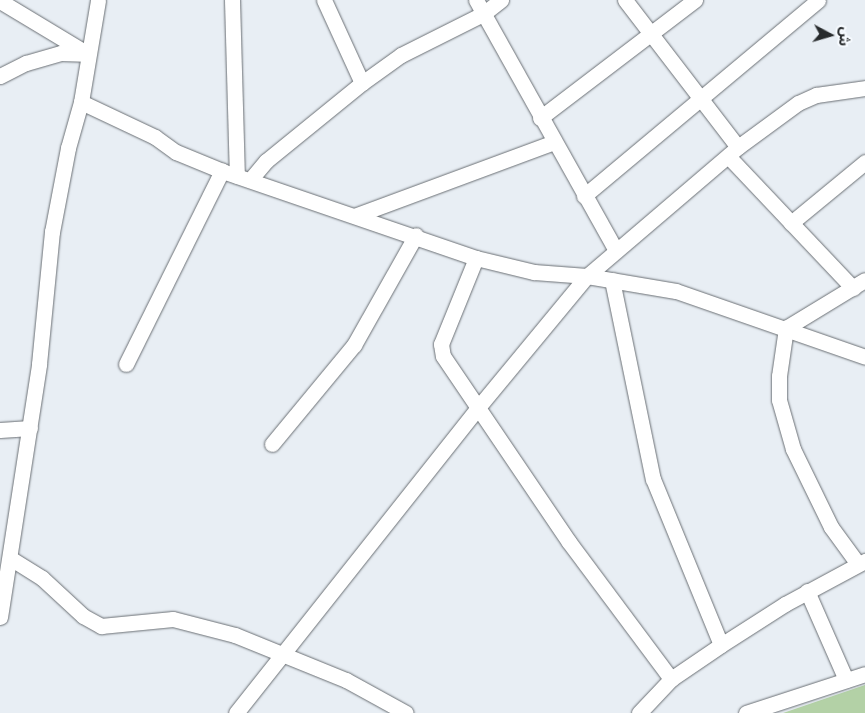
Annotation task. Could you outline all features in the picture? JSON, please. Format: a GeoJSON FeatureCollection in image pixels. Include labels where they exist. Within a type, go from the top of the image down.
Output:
{"type":"FeatureCollection","features":[{"type":"Feature","properties":{"kind":"street"},"geometry":{"type":"LineString","coordinates":[[0,617],[30,428],[52,232],[68,148],[81,102],[98,0]]}},
{"type":"Feature","properties":{"kind":"street"},"geometry":{"type":"LineString","coordinates":[[232,0],[243,178]]}},
{"type":"Feature","properties":{"kind":"street"},"geometry":{"type":"LineString","coordinates":[[324,0],[362,82]]}},
{"type":"Feature","properties":{"kind":"street"},"geometry":{"type":"LineString","coordinates":[[476,0],[540,118],[615,249]]}},
{"type":"Feature","properties":{"kind":"street"},"geometry":{"type":"LineString","coordinates":[[243,178],[362,82],[401,55],[483,14],[501,0]]}},
{"type":"Feature","properties":{"kind":"street"},"geometry":{"type":"LineString","coordinates":[[625,0],[651,36],[702,97],[733,151],[791,223],[859,284],[786,328],[780,353],[779,400],[793,448],[831,527],[862,562],[807,591],[720,645],[671,679],[639,713]]}},
{"type":"Feature","properties":{"kind":"street"},"geometry":{"type":"LineString","coordinates":[[540,118],[651,36],[695,0]]}},
{"type":"Feature","properties":{"kind":"street"},"geometry":{"type":"LineString","coordinates":[[584,196],[818,0]]}},
{"type":"Feature","properties":{"kind":"street"},"geometry":{"type":"LineString","coordinates":[[0,1],[88,54]]}},
{"type":"Feature","properties":{"kind":"street"},"geometry":{"type":"LineString","coordinates":[[0,76],[26,63],[60,52],[88,54]]}},
{"type":"Feature","properties":{"kind":"street"},"geometry":{"type":"LineString","coordinates":[[236,713],[476,410],[587,276],[615,249],[733,151],[798,103],[816,95],[865,88]]}},
{"type":"Feature","properties":{"kind":"street"},"geometry":{"type":"LineString","coordinates":[[81,102],[155,137],[176,152],[222,172],[357,215],[476,258],[534,272],[587,276],[676,291],[865,357]]}},
{"type":"Feature","properties":{"kind":"street"},"geometry":{"type":"LineString","coordinates":[[357,215],[554,142]]}},
{"type":"Feature","properties":{"kind":"street"},"geometry":{"type":"LineString","coordinates":[[791,223],[865,162]]}},
{"type":"Feature","properties":{"kind":"street"},"geometry":{"type":"LineString","coordinates":[[126,364],[222,172]]}},
{"type":"Feature","properties":{"kind":"street"},"geometry":{"type":"LineString","coordinates":[[272,444],[354,346],[416,235]]}},
{"type":"Feature","properties":{"kind":"street"},"geometry":{"type":"LineString","coordinates":[[476,258],[442,344],[443,356],[476,410],[671,679]]}},
{"type":"Feature","properties":{"kind":"street"},"geometry":{"type":"LineString","coordinates":[[612,280],[653,479],[720,645]]}},
{"type":"Feature","properties":{"kind":"street"},"geometry":{"type":"LineString","coordinates":[[0,430],[30,428]]}},
{"type":"Feature","properties":{"kind":"street"},"geometry":{"type":"LineString","coordinates":[[10,558],[37,573],[83,616],[101,626],[172,619],[235,635],[283,653],[371,692],[406,713]]}},
{"type":"Feature","properties":{"kind":"street"},"geometry":{"type":"LineString","coordinates":[[807,591],[846,680]]}},
{"type":"Feature","properties":{"kind":"street"},"geometry":{"type":"LineString","coordinates":[[746,713],[865,674]]}},
{"type":"Feature","properties":{"kind":"green space"},"geometry":{"type":"Polygon","coordinates":[[[865,685],[865,713],[783,713],[865,685]]]}}]}
